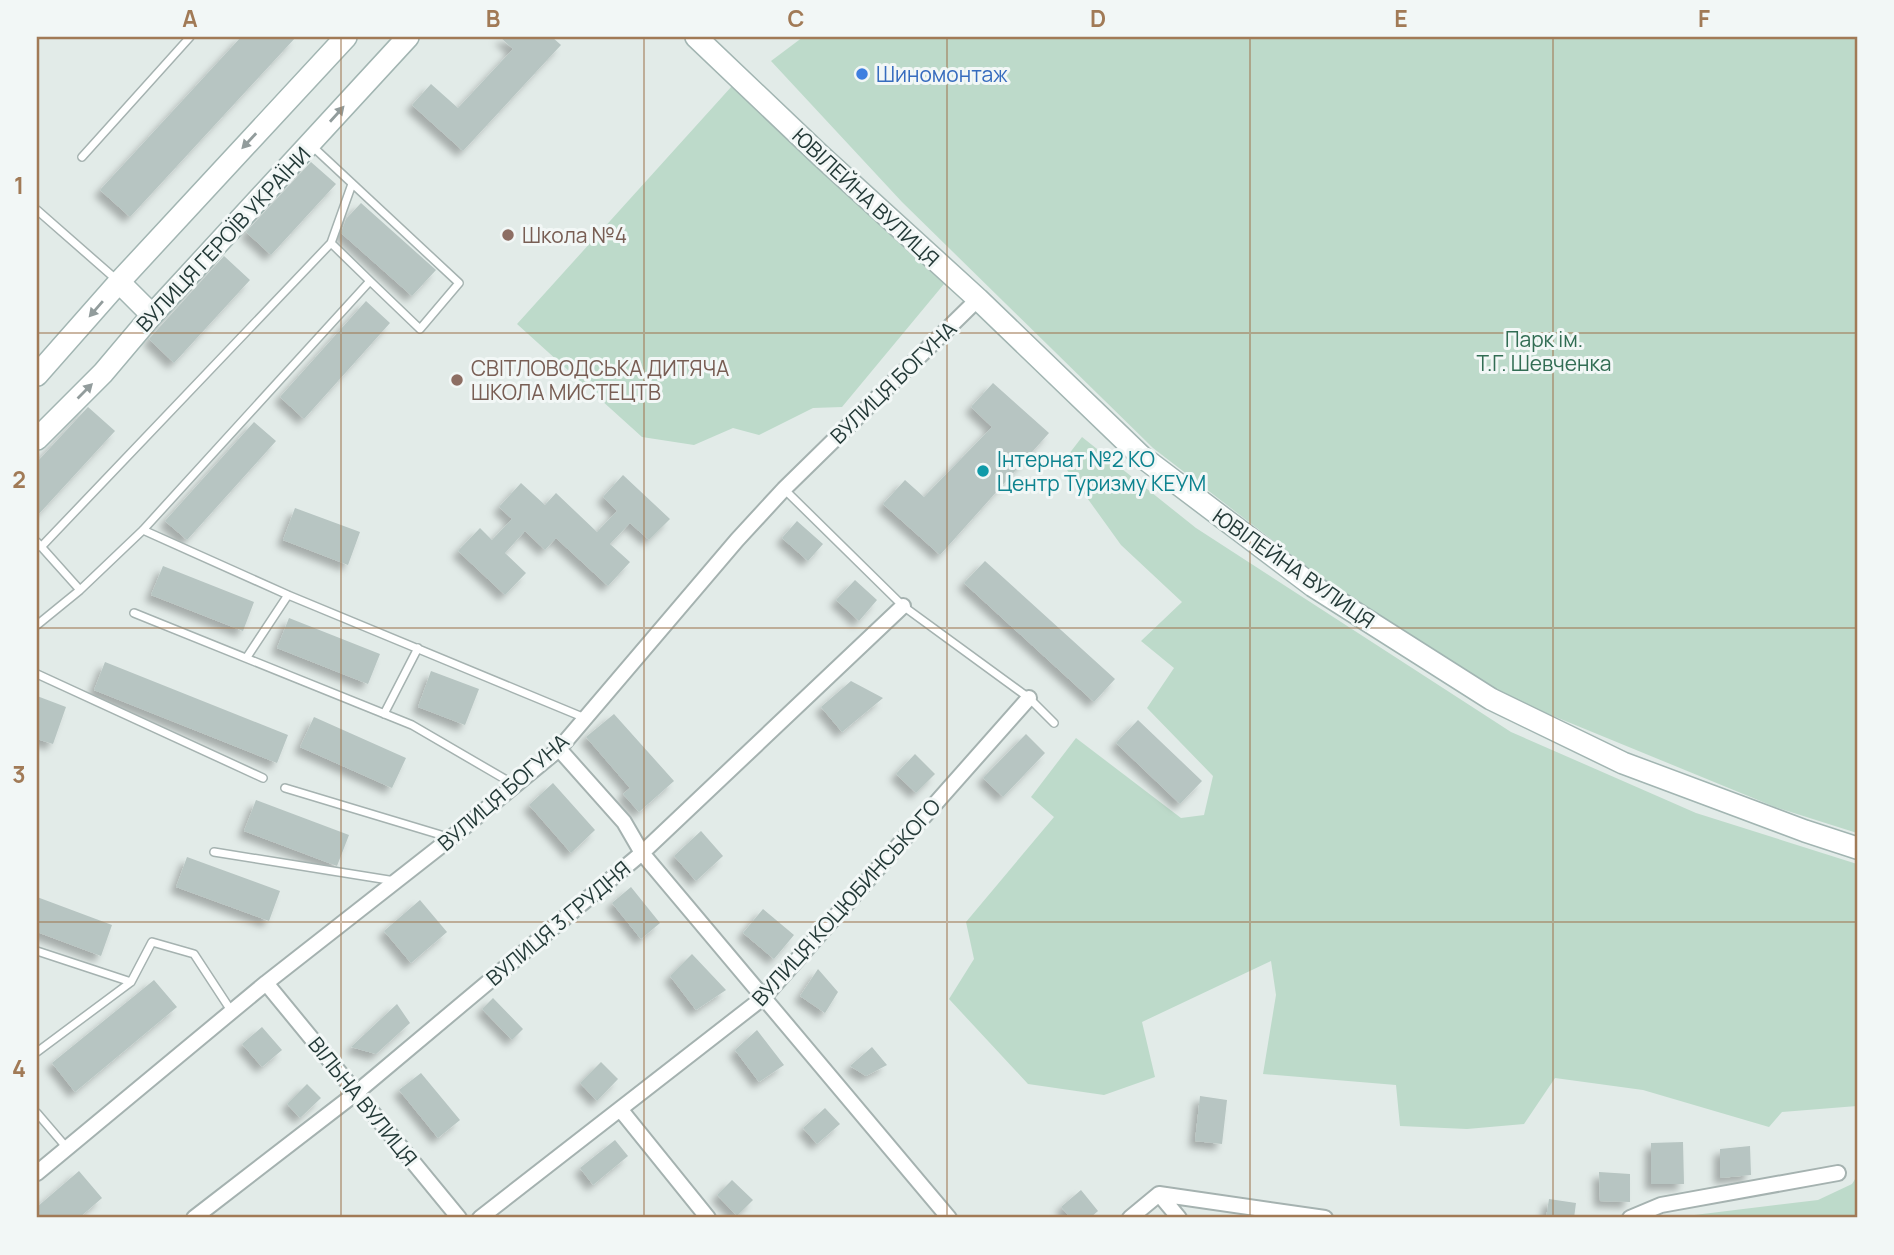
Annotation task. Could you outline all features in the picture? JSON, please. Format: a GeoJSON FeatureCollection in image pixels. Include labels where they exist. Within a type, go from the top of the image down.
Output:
{"type":"FeatureCollection","features":[{"type":"Feature","properties":{"kind":"street","name":"ВУЛИЦЯ ГЕРОЇВ УКРАЇНИ"},"geometry":{"type":"LineString","coordinates":[[39,432],[103,373],[152,315],[408,37]]}},
{"type":"Feature","properties":{"kind":"street","name":"ЮВІЛЕЙНА ВУЛИЦЯ"},"geometry":{"type":"LineString","coordinates":[[696,37],[978,299],[1141,456],[1313,586],[1491,699],[1623,763],[1857,848]]}},
{"type":"Feature","properties":{"kind":"street"},"geometry":{"type":"LineString","coordinates":[[37,374],[342,38]]}},
{"type":"Feature","properties":{"kind":"street"},"geometry":{"type":"LineString","coordinates":[[119,282],[152,315]]}},
{"type":"Feature","properties":{"kind":"street","name":"ВУЛИЦЯ БОГУНА"},"geometry":{"type":"LineString","coordinates":[[37,1173],[266,984],[559,749],[737,540],[784,489],[978,299]]}},
{"type":"Feature","properties":{"kind":"street","name":"ВУЛИЦЯ 3 ГРУДНЯ"},"geometry":{"type":"LineString","coordinates":[[194,1218],[356,1093],[642,853],[903,606]]}},
{"type":"Feature","properties":{"kind":"street","name":"ВУЛИЦЯ КОЦЮБИНСЬКОГО"},"geometry":{"type":"LineString","coordinates":[[480,1218],[764,997],[1029,698]]}},
{"type":"Feature","properties":{"kind":"street"},"geometry":{"type":"LineString","coordinates":[[559,749],[624,822],[642,853],[948,1218]]}},
{"type":"Feature","properties":{"kind":"street","name":"ВІЛЬНА ВУЛИЦЯ"},"geometry":{"type":"LineString","coordinates":[[266,984],[459,1218]]}},
{"type":"Feature","properties":{"kind":"street"},"geometry":{"type":"LineString","coordinates":[[620,1109],[708,1218]]}},
{"type":"Feature","properties":{"kind":"street"},"geometry":{"type":"LineString","coordinates":[[1630,1218],[1661,1205],[1838,1173]]}},
{"type":"Feature","properties":{"kind":"street"},"geometry":{"type":"LineString","coordinates":[[1130,1218],[1159,1194],[1325,1218]]}},
{"type":"Feature","properties":{"kind":"street"},"geometry":{"type":"LineString","coordinates":[[1159,1194],[1179,1218]]}},
{"type":"Feature","properties":{"kind":"lane"},"geometry":{"type":"LineString","coordinates":[[82,157],[190,37]]}},
{"type":"Feature","properties":{"kind":"lane"},"geometry":{"type":"LineString","coordinates":[[310,145],[459,283],[420,329],[331,243]]}},
{"type":"Feature","properties":{"kind":"lane"},"geometry":{"type":"LineString","coordinates":[[80,590],[39,545],[331,243],[352,184]]}},
{"type":"Feature","properties":{"kind":"lane"},"geometry":{"type":"LineString","coordinates":[[37,211],[119,282]]}},
{"type":"Feature","properties":{"kind":"lane"},"geometry":{"type":"LineString","coordinates":[[37,625],[80,590],[144,530],[370,281]]}},
{"type":"Feature","properties":{"kind":"lane"},"geometry":{"type":"LineString","coordinates":[[784,489],[903,606],[1029,698],[1054,723]]}},
{"type":"Feature","properties":{"kind":"lane"},"geometry":{"type":"LineString","coordinates":[[144,530],[288,596],[584,718]]}},
{"type":"Feature","properties":{"kind":"lane"},"geometry":{"type":"LineString","coordinates":[[247,657],[288,596]]}},
{"type":"Feature","properties":{"kind":"lane"},"geometry":{"type":"LineString","coordinates":[[134,613],[412,725],[516,786]]}},
{"type":"Feature","properties":{"kind":"lane"},"geometry":{"type":"LineString","coordinates":[[384,713],[418,648]]}},
{"type":"Feature","properties":{"kind":"lane"},"geometry":{"type":"LineString","coordinates":[[37,674],[263,778]]}},
{"type":"Feature","properties":{"kind":"lane"},"geometry":{"type":"LineString","coordinates":[[285,788],[451,838]]}},
{"type":"Feature","properties":{"kind":"lane"},"geometry":{"type":"LineString","coordinates":[[214,852],[396,881]]}},
{"type":"Feature","properties":{"kind":"lane"},"geometry":{"type":"LineString","coordinates":[[37,1052],[131,982],[152,942],[194,954],[232,1012]]}},
{"type":"Feature","properties":{"kind":"lane"},"geometry":{"type":"LineString","coordinates":[[37,951],[131,982]]}},
{"type":"Feature","properties":{"kind":"lane"},"geometry":{"type":"LineString","coordinates":[[37,1113],[67,1148]]}},
{"type":"Feature","properties":{"kind":"green space","name":"Парк ім. Т.Г. Шевченка"},"geometry":{"type":"Polygon","coordinates":[[[803,37],[1857,37],[1857,833],[1775,807],[1507,697],[1346,597],[1153,448],[902,202],[771,61],[803,37]]]}},
{"type":"Feature","properties":{"kind":"green space"},"geometry":{"type":"Polygon","coordinates":[[[732,86],[944,284],[842,407],[813,408],[759,435],[733,428],[694,445],[642,437],[517,324],[732,86]]]}},
{"type":"Feature","properties":{"kind":"green space"},"geometry":{"type":"Polygon","coordinates":[[[1082,437],[1196,528],[1511,732],[1696,813],[1857,864],[1857,1106],[1782,1112],[1769,1127],[1643,1090],[1555,1078],[1524,1124],[1467,1129],[1400,1126],[1396,1085],[1263,1074],[1276,995],[1271,961],[1142,1022],[1155,1077],[1104,1095],[1028,1084],[949,999],[974,959],[966,922],[1054,817],[1031,797],[1076,738],[1181,818],[1204,815],[1213,776],[1147,708],[1174,668],[1141,641],[1182,602],[1121,545],[1062,463],[1082,437]]]}},
{"type":"Feature","properties":{"kind":"green space"},"geometry":{"type":"Polygon","coordinates":[[[1857,1176],[1857,1218],[1670,1218],[1818,1200],[1852,1184],[1857,1176]]]}},
{"type":"Feature","properties":{"kind":"building"},"geometry":{"type":"Polygon","coordinates":[[[241,37],[296,37],[130,217],[100,190],[241,37]]]}},
{"type":"Feature","properties":{"kind":"building"},"geometry":{"type":"Polygon","coordinates":[[[500,37],[552,37],[561,45],[463,151],[412,105],[431,84],[458,108],[513,49],[500,37]]]}},
{"type":"Feature","properties":{"kind":"building"},"geometry":{"type":"Polygon","coordinates":[[[311,162],[336,184],[271,255],[246,232],[311,162]]]}},
{"type":"Feature","properties":{"kind":"building"},"geometry":{"type":"Polygon","coordinates":[[[361,203],[436,270],[412,296],[341,233],[346,219],[361,203]]]}},
{"type":"Feature","properties":{"kind":"building"},"geometry":{"type":"Polygon","coordinates":[[[224,256],[250,280],[174,363],[149,339],[224,256]]]}},
{"type":"Feature","properties":{"kind":"building"},"geometry":{"type":"Polygon","coordinates":[[[366,301],[390,323],[304,419],[280,397],[366,301]]]}},
{"type":"Feature","properties":{"kind":"building","name":"Інтернат №2 КО Центр Туризму КЕУМ"},"geometry":{"type":"Polygon","coordinates":[[[993,383],[1049,433],[940,555],[883,504],[905,480],[924,497],[992,427],[971,407],[993,383]]]}},
{"type":"Feature","properties":{"kind":"building"},"geometry":{"type":"Polygon","coordinates":[[[88,407],[115,431],[37,516],[37,462],[88,407]]]}},
{"type":"Feature","properties":{"kind":"building"},"geometry":{"type":"Polygon","coordinates":[[[254,422],[276,441],[187,540],[165,521],[254,422]]]}},
{"type":"Feature","properties":{"kind":"building"},"geometry":{"type":"Polygon","coordinates":[[[623,475],[670,519],[649,540],[630,523],[610,544],[630,562],[608,586],[556,538],[545,550],[525,531],[505,553],[526,573],[505,595],[458,551],[480,528],[492,540],[512,519],[499,507],[521,483],[545,505],[556,493],[597,532],[617,511],[603,497],[623,475]]]}},
{"type":"Feature","properties":{"kind":"building"},"geometry":{"type":"Polygon","coordinates":[[[295,508],[360,532],[348,565],[283,540],[295,508]]]}},
{"type":"Feature","properties":{"kind":"building"},"geometry":{"type":"Polygon","coordinates":[[[797,521],[823,544],[808,561],[782,538],[797,521]]]}},
{"type":"Feature","properties":{"kind":"building"},"geometry":{"type":"Polygon","coordinates":[[[985,561],[1115,679],[1094,702],[964,583],[985,561]]]}},
{"type":"Feature","properties":{"kind":"building"},"geometry":{"type":"Polygon","coordinates":[[[163,566],[254,602],[243,631],[151,595],[163,566]]]}},
{"type":"Feature","properties":{"kind":"building"},"geometry":{"type":"Polygon","coordinates":[[[855,580],[877,600],[859,621],[836,600],[855,580]]]}},
{"type":"Feature","properties":{"kind":"building"},"geometry":{"type":"Polygon","coordinates":[[[289,618],[380,654],[368,684],[277,648],[289,618]]]}},
{"type":"Feature","properties":{"kind":"building"},"geometry":{"type":"Polygon","coordinates":[[[105,662],[288,735],[277,763],[94,690],[105,662]]]}},
{"type":"Feature","properties":{"kind":"building"},"geometry":{"type":"Polygon","coordinates":[[[431,671],[479,689],[465,725],[418,707],[431,671]]]}},
{"type":"Feature","properties":{"kind":"building"},"geometry":{"type":"Polygon","coordinates":[[[851,681],[883,698],[842,732],[821,707],[851,681]]]}},
{"type":"Feature","properties":{"kind":"building"},"geometry":{"type":"Polygon","coordinates":[[[37,696],[66,707],[53,744],[37,739],[37,696]]]}},
{"type":"Feature","properties":{"kind":"building"},"geometry":{"type":"Polygon","coordinates":[[[614,714],[674,781],[639,812],[623,794],[630,788],[586,737],[614,714]]]}},
{"type":"Feature","properties":{"kind":"building"},"geometry":{"type":"Polygon","coordinates":[[[314,717],[406,758],[392,788],[300,747],[314,717]]]}},
{"type":"Feature","properties":{"kind":"building"},"geometry":{"type":"Polygon","coordinates":[[[1138,720],[1202,781],[1180,804],[1116,743],[1138,720]]]}},
{"type":"Feature","properties":{"kind":"building"},"geometry":{"type":"Polygon","coordinates":[[[1026,734],[1045,753],[1003,797],[983,778],[1026,734]]]}},
{"type":"Feature","properties":{"kind":"building"},"geometry":{"type":"Polygon","coordinates":[[[915,754],[935,774],[916,793],[896,774],[915,754]]]}},
{"type":"Feature","properties":{"kind":"building"},"geometry":{"type":"Polygon","coordinates":[[[553,783],[595,830],[571,853],[529,805],[553,783]]]}},
{"type":"Feature","properties":{"kind":"building"},"geometry":{"type":"Polygon","coordinates":[[[256,800],[349,835],[337,866],[244,831],[256,800]]]}},
{"type":"Feature","properties":{"kind":"building"},"geometry":{"type":"Polygon","coordinates":[[[701,831],[723,856],[696,881],[674,856],[701,831]]]}},
{"type":"Feature","properties":{"kind":"building"},"geometry":{"type":"Polygon","coordinates":[[[187,857],[280,891],[269,921],[176,887],[187,857]]]}},
{"type":"Feature","properties":{"kind":"building"},"geometry":{"type":"Polygon","coordinates":[[[631,887],[660,923],[641,939],[612,903],[631,887]]]}},
{"type":"Feature","properties":{"kind":"building"},"geometry":{"type":"Polygon","coordinates":[[[37,897],[112,925],[101,956],[37,932],[37,897]]]}},
{"type":"Feature","properties":{"kind":"building"},"geometry":{"type":"Polygon","coordinates":[[[420,900],[447,932],[411,963],[384,931],[420,900]]]}},
{"type":"Feature","properties":{"kind":"building"},"geometry":{"type":"Polygon","coordinates":[[[763,909],[794,935],[774,959],[743,933],[763,909]]]}},
{"type":"Feature","properties":{"kind":"building"},"geometry":{"type":"Polygon","coordinates":[[[692,954],[726,990],[696,1010],[670,976],[692,954]]]}},
{"type":"Feature","properties":{"kind":"building"},"geometry":{"type":"Polygon","coordinates":[[[818,969],[838,992],[825,1013],[800,996],[818,969]]]}},
{"type":"Feature","properties":{"kind":"building"},"geometry":{"type":"Polygon","coordinates":[[[154,980],[177,1007],[75,1092],[52,1063],[154,980]]]}},
{"type":"Feature","properties":{"kind":"building"},"geometry":{"type":"Polygon","coordinates":[[[493,998],[523,1029],[512,1040],[482,1009],[493,998]]]}},
{"type":"Feature","properties":{"kind":"building"},"geometry":{"type":"Polygon","coordinates":[[[397,1004],[410,1023],[376,1054],[351,1047],[397,1004]]]}},
{"type":"Feature","properties":{"kind":"building"},"geometry":{"type":"Polygon","coordinates":[[[262,1027],[282,1050],[262,1067],[242,1044],[262,1027]]]}},
{"type":"Feature","properties":{"kind":"building"},"geometry":{"type":"Polygon","coordinates":[[[757,1030],[784,1065],[759,1082],[735,1050],[757,1030]]]}},
{"type":"Feature","properties":{"kind":"building"},"geometry":{"type":"Polygon","coordinates":[[[872,1047],[887,1065],[866,1076],[850,1066],[872,1047]]]}},
{"type":"Feature","properties":{"kind":"building"},"geometry":{"type":"Polygon","coordinates":[[[601,1062],[618,1079],[597,1101],[580,1083],[601,1062]]]}},
{"type":"Feature","properties":{"kind":"building"},"geometry":{"type":"Polygon","coordinates":[[[421,1073],[460,1120],[438,1138],[399,1090],[421,1073]]]}},
{"type":"Feature","properties":{"kind":"building"},"geometry":{"type":"Polygon","coordinates":[[[307,1084],[321,1098],[300,1118],[287,1104],[307,1084]]]}},
{"type":"Feature","properties":{"kind":"building"},"geometry":{"type":"Polygon","coordinates":[[[1200,1096],[1227,1100],[1222,1144],[1195,1141],[1200,1096]]]}},
{"type":"Feature","properties":{"kind":"building"},"geometry":{"type":"Polygon","coordinates":[[[825,1108],[840,1124],[817,1144],[803,1128],[825,1108]]]}},
{"type":"Feature","properties":{"kind":"building"},"geometry":{"type":"Polygon","coordinates":[[[615,1140],[628,1156],[593,1185],[580,1168],[615,1140]]]}},
{"type":"Feature","properties":{"kind":"building"},"geometry":{"type":"Polygon","coordinates":[[[1683,1142],[1684,1184],[1651,1184],[1651,1143],[1683,1142]]]}},
{"type":"Feature","properties":{"kind":"building"},"geometry":{"type":"Polygon","coordinates":[[[1750,1146],[1751,1175],[1720,1178],[1720,1149],[1750,1146]]]}},
{"type":"Feature","properties":{"kind":"building"},"geometry":{"type":"Polygon","coordinates":[[[79,1171],[102,1198],[79,1218],[37,1218],[37,1207],[79,1171]]]}},
{"type":"Feature","properties":{"kind":"building"},"geometry":{"type":"Polygon","coordinates":[[[1599,1172],[1630,1174],[1630,1202],[1600,1201],[1599,1172]]]}},
{"type":"Feature","properties":{"kind":"building"},"geometry":{"type":"Polygon","coordinates":[[[732,1180],[753,1200],[737,1216],[717,1195],[732,1180]]]}},
{"type":"Feature","properties":{"kind":"building"},"geometry":{"type":"Polygon","coordinates":[[[1081,1190],[1098,1211],[1090,1218],[1071,1218],[1061,1207],[1081,1190]]]}},
{"type":"Feature","properties":{"kind":"building"},"geometry":{"type":"Polygon","coordinates":[[[1549,1199],[1576,1203],[1574,1218],[1546,1218],[1549,1199]]]}},
{"type":"Feature","properties":{"kind":"place","name":"Шиномонтаж"},"geometry":{"type":"Point","coordinates":[862,74]}},
{"type":"Feature","properties":{"kind":"place","name":"Школа №4"},"geometry":{"type":"Point","coordinates":[508,235]}},
{"type":"Feature","properties":{"kind":"place","name":"СВІТЛОВОДСЬКА ДИТЯЧА ШКОЛА МИСТЕЦТВ"},"geometry":{"type":"Point","coordinates":[457,380]}},
{"type":"Feature","properties":{"kind":"place","name":"Інтернат №2 КО Центр Туризму КЕУМ"},"geometry":{"type":"Point","coordinates":[983,471]}}]}
